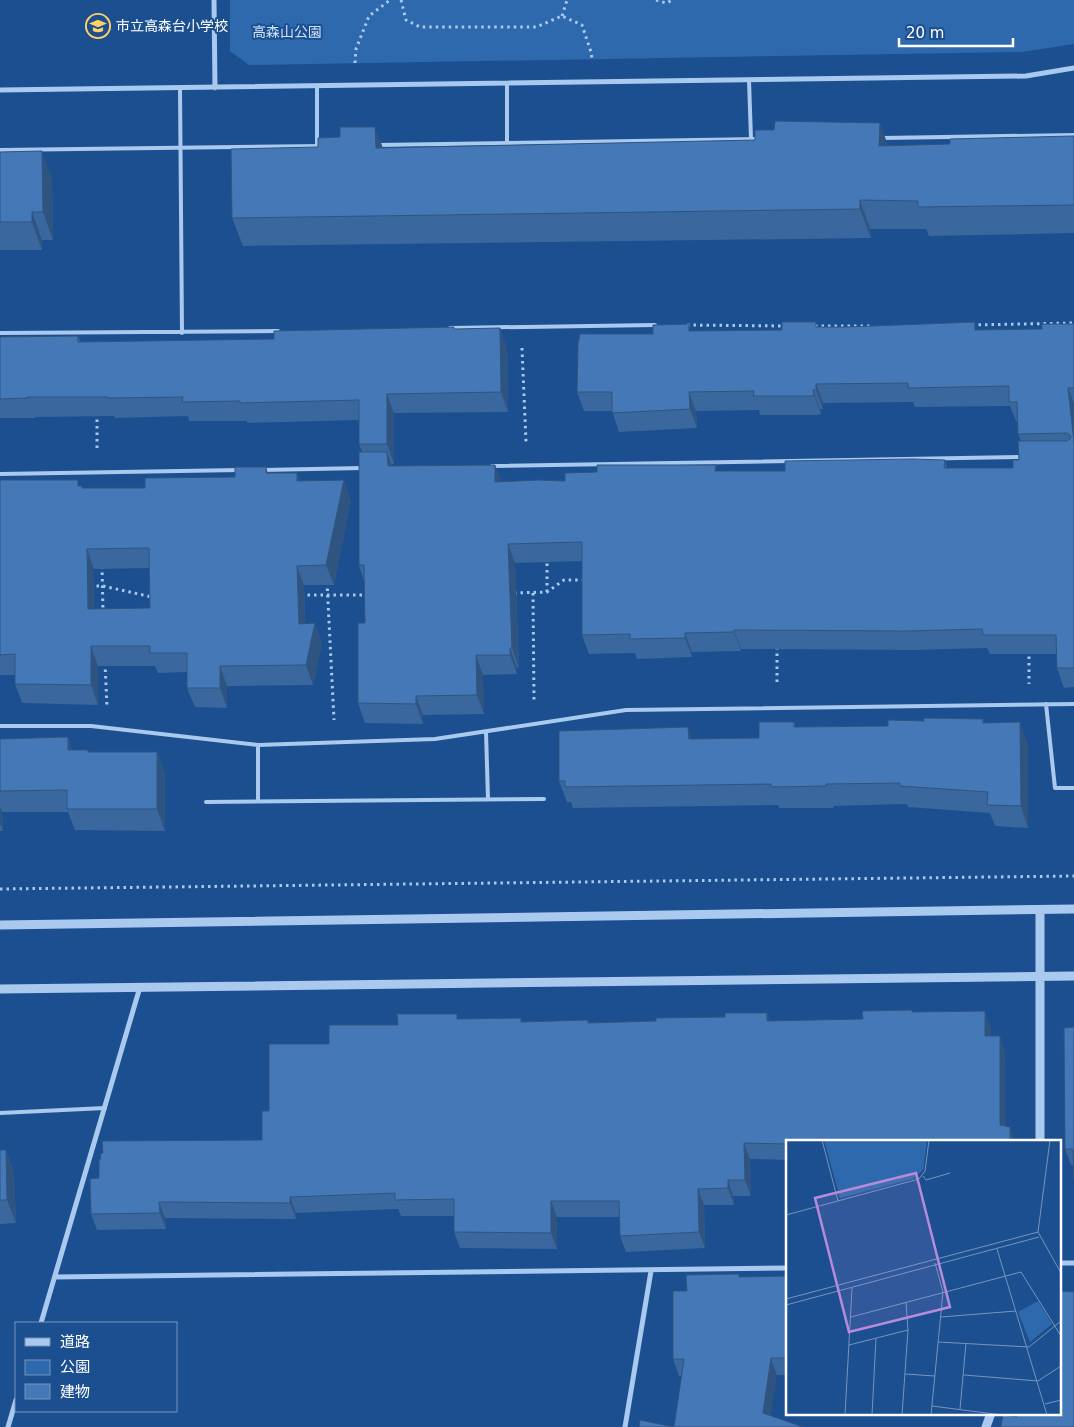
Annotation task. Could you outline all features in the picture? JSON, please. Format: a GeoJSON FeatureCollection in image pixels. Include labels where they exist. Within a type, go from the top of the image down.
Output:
{"type":"FeatureCollection","features":[{"type":"Feature","properties":{"kind":"street"},"geometry":{"type":"LineString","coordinates":[[214,0],[215,88]]}},
{"type":"Feature","properties":{"kind":"street"},"geometry":{"type":"LineString","coordinates":[[0,90],[1026,76],[1074,68]]}},
{"type":"Feature","properties":{"kind":"street"},"geometry":{"type":"LineString","coordinates":[[0,925],[1074,909]]}},
{"type":"Feature","properties":{"kind":"street"},"geometry":{"type":"LineString","coordinates":[[1040,910],[1040,1140]]}},
{"type":"Feature","properties":{"kind":"street"},"geometry":{"type":"LineString","coordinates":[[0,989],[1074,976]]}},
{"type":"Feature","properties":{"kind":"street"},"geometry":{"type":"LineString","coordinates":[[41,1322],[140,987]]}},
{"type":"Feature","properties":{"kind":"street"},"geometry":{"type":"LineString","coordinates":[[56,1277],[786,1268]]}},
{"type":"Feature","properties":{"kind":"street"},"geometry":{"type":"LineString","coordinates":[[625,1427],[652,1270]]}},
{"type":"Feature","properties":{"kind":"street"},"geometry":{"type":"LineString","coordinates":[[8,1427],[15,1403]]}},
{"type":"Feature","properties":{"kind":"street"},"geometry":{"type":"LineString","coordinates":[[986,1427],[991,1414]]}},
{"type":"Feature","properties":{"kind":"lane"},"geometry":{"type":"LineString","coordinates":[[750,80],[751,140]]}},
{"type":"Feature","properties":{"kind":"lane"},"geometry":{"type":"LineString","coordinates":[[507,84],[507,143]]}},
{"type":"Feature","properties":{"kind":"lane"},"geometry":{"type":"LineString","coordinates":[[317,87],[317,146]]}},
{"type":"Feature","properties":{"kind":"lane"},"geometry":{"type":"LineString","coordinates":[[180,88],[182,333]]}},
{"type":"Feature","properties":{"kind":"lane"},"geometry":{"type":"LineString","coordinates":[[878,138],[1074,135]]}},
{"type":"Feature","properties":{"kind":"lane"},"geometry":{"type":"LineString","coordinates":[[367,145],[770,139]]}},
{"type":"Feature","properties":{"kind":"lane"},"geometry":{"type":"LineString","coordinates":[[0,150],[327,146]]}},
{"type":"Feature","properties":{"kind":"lane"},"geometry":{"type":"LineString","coordinates":[[441,328],[655,325]]}},
{"type":"Feature","properties":{"kind":"lane"},"geometry":{"type":"LineString","coordinates":[[0,333],[281,331]]}},
{"type":"Feature","properties":{"kind":"lane"},"geometry":{"type":"LineString","coordinates":[[489,466],[1027,457]]}},
{"type":"Feature","properties":{"kind":"lane"},"geometry":{"type":"LineString","coordinates":[[255,470],[372,468]]}},
{"type":"Feature","properties":{"kind":"lane"},"geometry":{"type":"LineString","coordinates":[[0,474],[245,470]]}},
{"type":"Feature","properties":{"kind":"lane"},"geometry":{"type":"LineString","coordinates":[[1046,704],[1055,788],[1074,788]]}},
{"type":"Feature","properties":{"kind":"lane"},"geometry":{"type":"LineString","coordinates":[[0,726],[91,726],[258,745],[435,740],[626,710],[1074,704]]}},
{"type":"Feature","properties":{"kind":"lane"},"geometry":{"type":"LineString","coordinates":[[486,732],[488,799]]}},
{"type":"Feature","properties":{"kind":"lane"},"geometry":{"type":"LineString","coordinates":[[258,745],[258,801]]}},
{"type":"Feature","properties":{"kind":"lane"},"geometry":{"type":"LineString","coordinates":[[206,802],[544,799]]}},
{"type":"Feature","properties":{"kind":"lane"},"geometry":{"type":"LineString","coordinates":[[0,1113],[105,1108]]}},
{"type":"Feature","properties":{"kind":"path"},"geometry":{"type":"LineString","coordinates":[[354,86],[356,49],[369,16],[390,0]]}},
{"type":"Feature","properties":{"kind":"path"},"geometry":{"type":"LineString","coordinates":[[401,0],[406,20],[420,27],[536,28],[562,16],[582,24],[591,52],[594,82]]}},
{"type":"Feature","properties":{"kind":"path"},"geometry":{"type":"LineString","coordinates":[[562,16],[567,0]]}},
{"type":"Feature","properties":{"kind":"path"},"geometry":{"type":"LineString","coordinates":[[656,0],[666,3],[673,0]]}},
{"type":"Feature","properties":{"kind":"path"},"geometry":{"type":"LineString","coordinates":[[965,325],[1074,323]]}},
{"type":"Feature","properties":{"kind":"path"},"geometry":{"type":"LineString","coordinates":[[655,325],[790,326]]}},
{"type":"Feature","properties":{"kind":"path"},"geometry":{"type":"LineString","coordinates":[[810,326],[877,326]]}},
{"type":"Feature","properties":{"kind":"path"},"geometry":{"type":"LineString","coordinates":[[96,413],[98,473]]}},
{"type":"Feature","properties":{"kind":"path"},"geometry":{"type":"LineString","coordinates":[[101,558],[104,615]]}},
{"type":"Feature","properties":{"kind":"path"},"geometry":{"type":"LineString","coordinates":[[327,576],[335,742]]}},
{"type":"Feature","properties":{"kind":"path"},"geometry":{"type":"LineString","coordinates":[[513,593],[547,592],[564,580],[593,580]]}},
{"type":"Feature","properties":{"kind":"path"},"geometry":{"type":"LineString","coordinates":[[84,587],[102,586],[148,597],[157,597]]}},
{"type":"Feature","properties":{"kind":"path"},"geometry":{"type":"LineString","coordinates":[[533,593],[534,724]]}},
{"type":"Feature","properties":{"kind":"path"},"geometry":{"type":"LineString","coordinates":[[300,595],[377,594]]}},
{"type":"Feature","properties":{"kind":"path"},"geometry":{"type":"LineString","coordinates":[[777,643],[777,708]]}},
{"type":"Feature","properties":{"kind":"path"},"geometry":{"type":"LineString","coordinates":[[1029,644],[1029,704]]}},
{"type":"Feature","properties":{"kind":"path"},"geometry":{"type":"LineString","coordinates":[[105,662],[108,728]]}},
{"type":"Feature","properties":{"kind":"path"},"geometry":{"type":"LineString","coordinates":[[0,889],[1074,876]]}},
{"type":"Feature","properties":{"kind":"green space","name":"高森山公園"},"geometry":{"type":"Polygon","coordinates":[[[230,0],[1074,0],[1074,44],[1022,52],[249,65],[230,51],[230,0]]]}},
{"type":"Feature","properties":{"kind":"building"},"geometry":{"type":"Polygon","coordinates":[[[775,121],[880,123],[879,146],[950,144],[950,139],[1074,136],[1074,205],[918,207],[918,201],[860,200],[860,209],[232,218],[231,149],[318,147],[318,138],[340,137],[340,127],[375,127],[376,148],[755,140],[755,130],[774,130],[775,121]]]}},
{"type":"Feature","properties":{"kind":"building"},"geometry":{"type":"Polygon","coordinates":[[[42,151],[43,212],[32,212],[32,222],[0,222],[0,152],[42,151]]]}},
{"type":"Feature","properties":{"kind":"building"},"geometry":{"type":"Polygon","coordinates":[[[782,322],[816,322],[816,327],[846,327],[975,322],[975,330],[1042,329],[1042,324],[1074,324],[1074,388],[1068,388],[1074,442],[1074,668],[1057,668],[1056,635],[983,635],[982,629],[907,631],[734,630],[734,632],[685,633],[685,638],[630,639],[630,634],[582,635],[582,542],[508,544],[512,648],[510,648],[510,655],[476,655],[477,695],[416,696],[416,704],[358,703],[358,623],[365,623],[364,565],[359,565],[359,452],[387,452],[388,466],[495,465],[495,482],[565,481],[565,473],[597,472],[597,465],[716,465],[715,471],[785,471],[785,461],[912,459],[945,460],[944,468],[1013,468],[1013,460],[1019,460],[1018,441],[1067,441],[1070,439],[1071,436],[1067,433],[1018,434],[1017,402],[1009,402],[1009,386],[908,388],[908,383],[816,384],[816,390],[813,390],[814,395],[811,396],[753,396],[754,391],[689,392],[690,409],[612,413],[612,392],[577,392],[578,343],[580,334],[653,334],[653,325],[689,324],[689,331],[782,330],[782,322]]]}},
{"type":"Feature","properties":{"kind":"building"},"geometry":{"type":"Polygon","coordinates":[[[454,327],[454,329],[500,328],[501,392],[387,394],[387,444],[359,444],[359,400],[240,403],[240,401],[182,402],[183,397],[27,397],[0,399],[0,337],[78,336],[78,342],[274,339],[274,331],[454,327]]]}},
{"type":"Feature","properties":{"kind":"building"},"geometry":{"type":"Polygon","coordinates":[[[235,467],[266,467],[266,473],[297,473],[297,481],[344,480],[326,565],[297,566],[299,624],[315,623],[306,665],[220,666],[220,688],[187,688],[187,653],[150,653],[150,646],[91,646],[91,685],[15,684],[15,654],[0,655],[0,480],[78,480],[78,486],[82,486],[82,488],[145,488],[145,478],[235,477],[235,467]],[[149,548],[87,549],[88,609],[150,608],[149,548]]]}},
{"type":"Feature","properties":{"kind":"building"},"geometry":{"type":"Polygon","coordinates":[[[924,718],[983,719],[983,723],[1020,722],[1021,806],[987,805],[988,792],[900,786],[900,783],[771,787],[771,784],[565,787],[565,781],[559,781],[559,731],[688,727],[689,739],[759,738],[759,722],[794,722],[794,727],[888,726],[888,720],[924,721],[924,718]]]}},
{"type":"Feature","properties":{"kind":"building"},"geometry":{"type":"Polygon","coordinates":[[[68,737],[68,750],[88,750],[88,752],[157,752],[157,809],[67,809],[67,790],[0,791],[0,739],[68,737]]]}},
{"type":"Feature","properties":{"kind":"building"},"geometry":{"type":"Polygon","coordinates":[[[862,1011],[985,1011],[985,1036],[1000,1036],[1000,1125],[1010,1127],[1010,1140],[786,1140],[786,1144],[744,1143],[745,1180],[728,1180],[728,1188],[698,1189],[699,1232],[620,1236],[619,1201],[551,1201],[551,1233],[454,1232],[454,1199],[395,1200],[395,1193],[290,1197],[290,1203],[159,1202],[160,1213],[91,1214],[90,1179],[99,1178],[99,1160],[101,1153],[103,1153],[102,1141],[262,1140],[262,1111],[269,1111],[269,1044],[329,1044],[329,1025],[398,1025],[397,1014],[457,1014],[457,1019],[521,1018],[521,1022],[588,1020],[588,1023],[656,1021],[656,1018],[725,1017],[725,1013],[767,1013],[767,1021],[863,1019],[862,1011]]]}},
{"type":"Feature","properties":{"kind":"building"},"geometry":{"type":"Polygon","coordinates":[[[1074,1027],[1074,1182],[1073,1149],[1065,1149],[1064,1028],[1074,1027]]]}},
{"type":"Feature","properties":{"kind":"building"},"geometry":{"type":"Polygon","coordinates":[[[0,1150],[6,1150],[7,1200],[0,1200],[0,1150]]]}},
{"type":"Feature","properties":{"kind":"building"},"geometry":{"type":"Polygon","coordinates":[[[739,1274],[739,1277],[786,1276],[786,1358],[771,1358],[763,1413],[803,1427],[674,1427],[684,1359],[673,1359],[673,1291],[687,1291],[686,1275],[739,1274]]]}},
{"type":"Feature","properties":{"kind":"building"},"geometry":{"type":"Polygon","coordinates":[[[1062,1291],[1074,1292],[1074,1427],[1001,1427],[1003,1415],[1017,1417],[1018,1414],[1062,1414],[1062,1291]]]}},
{"type":"Feature","properties":{"kind":"building"},"geometry":{"type":"Polygon","coordinates":[[[640,1420],[674,1427],[639,1427],[640,1420]]]}},
{"type":"Feature","properties":{"kind":"place","name":"市立高森台小学校"},"geometry":{"type":"Point","coordinates":[98,26]}}]}
